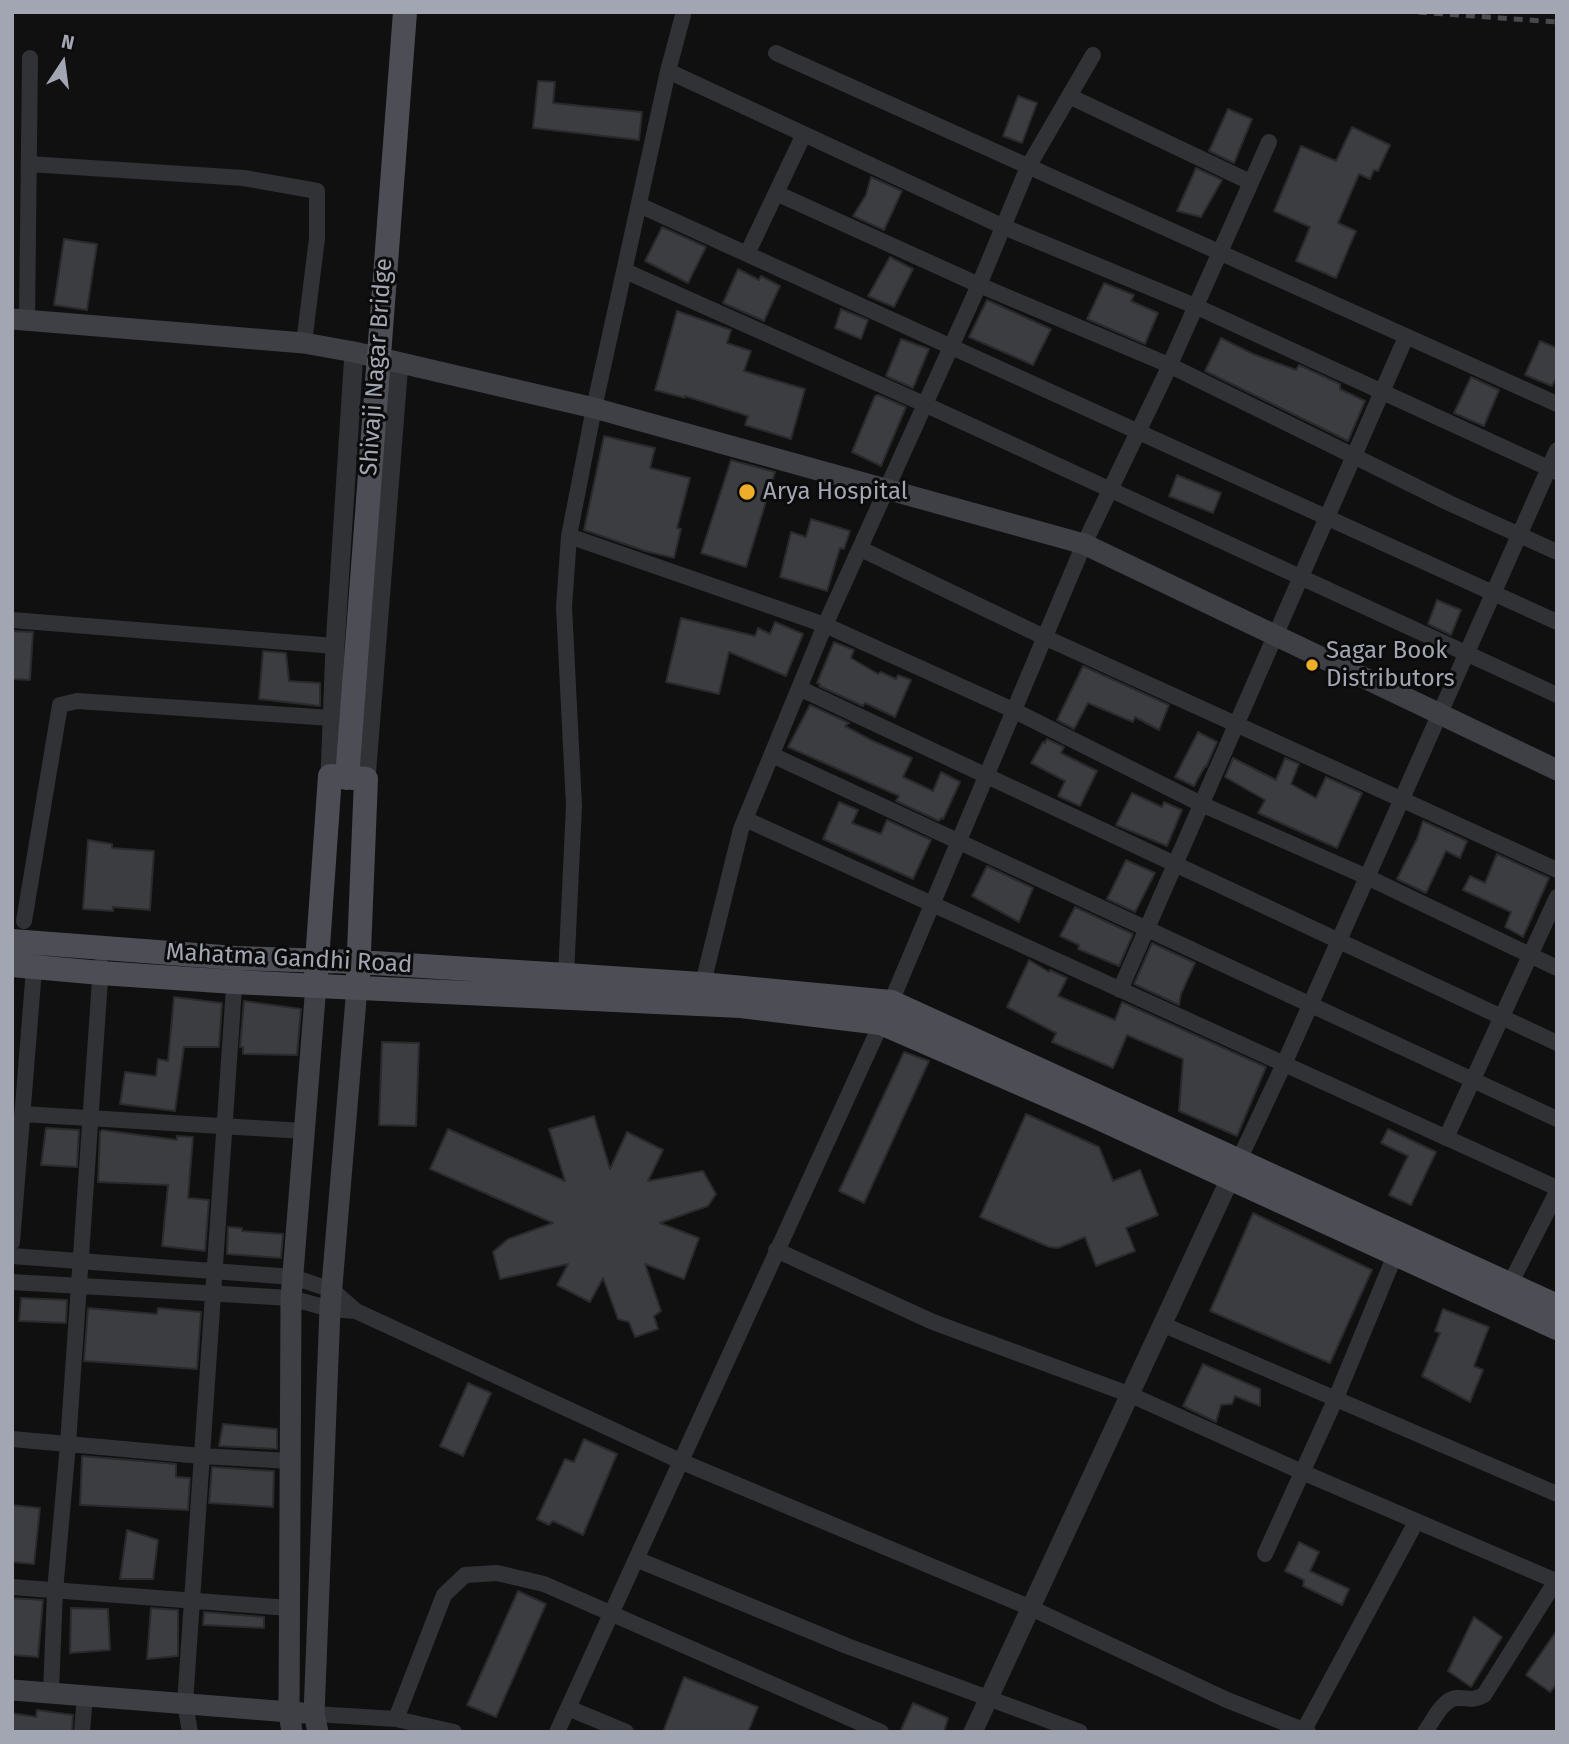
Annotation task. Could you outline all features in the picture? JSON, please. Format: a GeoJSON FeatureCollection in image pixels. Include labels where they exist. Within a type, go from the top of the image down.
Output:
{"type":"FeatureCollection","features":[{"type":"Feature","properties":{"kind":"main road","name":"Shivaji Nagar Bridge"},"geometry":{"type":"LineString","coordinates":[[348,778],[341,719],[405,12]]}},
{"type":"Feature","properties":{"kind":"main road"},"geometry":{"type":"LineString","coordinates":[[20,320],[304,342],[354,352],[594,408],[1084,544],[1557,770]]}},
{"type":"Feature","properties":{"kind":"main road"},"geometry":{"type":"LineString","coordinates":[[12,1690],[185,1703],[290,1722],[316,1723],[331,1300],[358,962],[348,778]]}},
{"type":"Feature","properties":{"kind":"main road"},"geometry":{"type":"LineString","coordinates":[[290,1722],[292,1288],[316,972],[348,778]]}},
{"type":"Feature","properties":{"kind":"main road"},"geometry":{"type":"LineString","coordinates":[[24,947],[101,974],[235,970]]}},
{"type":"Feature","properties":{"kind":"main road","name":"Mahatma Gandhi Road"},"geometry":{"type":"LineString","coordinates":[[24,947],[102,949],[235,970],[316,972],[358,962],[566,975],[700,994]]}},
{"type":"Feature","properties":{"kind":"main road"},"geometry":{"type":"LineString","coordinates":[[316,972],[357,987],[700,994],[886,1012],[1235,1169],[1557,1306]]}},
{"type":"Feature","properties":{"kind":"main road"},"geometry":{"type":"LineString","coordinates":[[1235,1169],[1395,1255],[1557,1328]]}},
{"type":"Feature","properties":{"kind":"street"},"geometry":{"type":"LineString","coordinates":[[566,975],[573,806],[564,607],[569,536],[594,408],[668,71],[683,15]]}},
{"type":"Feature","properties":{"kind":"street"},"geometry":{"type":"LineString","coordinates":[[776,53],[1557,404]]}},
{"type":"Feature","properties":{"kind":"street"},"geometry":{"type":"LineString","coordinates":[[700,994],[745,819],[825,625],[979,285],[1028,167],[1093,55]]}},
{"type":"Feature","properties":{"kind":"street"},"geometry":{"type":"LineString","coordinates":[[20,320],[29,164],[30,58]]}},
{"type":"Feature","properties":{"kind":"street"},"geometry":{"type":"LineString","coordinates":[[668,71],[1004,227],[1195,306],[1553,470]]}},
{"type":"Feature","properties":{"kind":"street"},"geometry":{"type":"LineString","coordinates":[[1069,96],[1250,182]]}},
{"type":"Feature","properties":{"kind":"street"},"geometry":{"type":"LineString","coordinates":[[748,252],[804,134]]}},
{"type":"Feature","properties":{"kind":"street"},"geometry":{"type":"LineString","coordinates":[[557,1732],[886,1012],[1084,544],[1169,365],[1269,142]]}},
{"type":"Feature","properties":{"kind":"street"},"geometry":{"type":"LineString","coordinates":[[29,164],[244,178],[317,191],[317,238],[304,342]]}},
{"type":"Feature","properties":{"kind":"street"},"geometry":{"type":"LineString","coordinates":[[776,193],[979,285],[1169,365],[1557,552]]}},
{"type":"Feature","properties":{"kind":"street"},"geometry":{"type":"LineString","coordinates":[[639,205],[748,252],[950,348],[1557,622]]}},
{"type":"Feature","properties":{"kind":"street"},"geometry":{"type":"LineString","coordinates":[[625,271],[924,404],[1557,695]]}},
{"type":"Feature","properties":{"kind":"street"},"geometry":{"type":"LineString","coordinates":[[1119,990],[1406,337]]}},
{"type":"Feature","properties":{"kind":"street"},"geometry":{"type":"LineString","coordinates":[[12,1242],[22,1114],[24,947],[60,705],[77,701],[341,719],[335,646],[354,352]]}},
{"type":"Feature","properties":{"kind":"street"},"geometry":{"type":"LineString","coordinates":[[348,778],[399,362]]}},
{"type":"Feature","properties":{"kind":"street"},"geometry":{"type":"LineString","coordinates":[[973,1732],[1284,1065],[1519,535],[1553,470],[1557,450]]}},
{"type":"Feature","properties":{"kind":"street"},"geometry":{"type":"LineString","coordinates":[[569,536],[825,625],[1013,710],[1201,804],[1367,877],[1557,968]]}},
{"type":"Feature","properties":{"kind":"street"},"geometry":{"type":"LineString","coordinates":[[861,549],[1044,637],[1557,870]]}},
{"type":"Feature","properties":{"kind":"street"},"geometry":{"type":"LineString","coordinates":[[12,620],[335,646]]}},
{"type":"Feature","properties":{"kind":"street"},"geometry":{"type":"LineString","coordinates":[[799,688],[1557,1043]]}},
{"type":"Feature","properties":{"kind":"street"},"geometry":{"type":"LineString","coordinates":[[772,755],[1557,1119]]}},
{"type":"Feature","properties":{"kind":"street"},"geometry":{"type":"LineString","coordinates":[[745,819],[1557,1190],[1510,1284]]}},
{"type":"Feature","properties":{"kind":"street"},"geometry":{"type":"LineString","coordinates":[[1446,1138],[1557,897]]}},
{"type":"Feature","properties":{"kind":"street"},"geometry":{"type":"LineString","coordinates":[[12,935],[24,947]]}},
{"type":"Feature","properties":{"kind":"street"},"geometry":{"type":"LineString","coordinates":[[51,1692],[55,1591],[68,1444],[102,949]]}},
{"type":"Feature","properties":{"kind":"street"},"geometry":{"type":"LineString","coordinates":[[190,1732],[185,1703],[235,970]]}},
{"type":"Feature","properties":{"kind":"street"},"geometry":{"type":"LineString","coordinates":[[22,1114],[304,1132]]}},
{"type":"Feature","properties":{"kind":"street"},"geometry":{"type":"LineString","coordinates":[[776,1250],[933,1322],[1131,1395],[1416,1522],[1556,1580],[1484,1695],[1477,1699],[1457,1698],[1446,1701],[1425,1732]]}},
{"type":"Feature","properties":{"kind":"street"},"geometry":{"type":"LineString","coordinates":[[1265,1554],[1336,1398],[1395,1255]]}},
{"type":"Feature","properties":{"kind":"street"},"geometry":{"type":"LineString","coordinates":[[12,1256],[214,1271],[292,1288],[331,1300],[680,1461],[1031,1608],[1227,1700],[1306,1731],[1416,1522]]}},
{"type":"Feature","properties":{"kind":"street"},"geometry":{"type":"LineString","coordinates":[[12,1282],[212,1293],[292,1288]]}},
{"type":"Feature","properties":{"kind":"street"},"geometry":{"type":"LineString","coordinates":[[1164,1325],[1557,1494]]}},
{"type":"Feature","properties":{"kind":"street"},"geometry":{"type":"LineString","coordinates":[[12,1439],[290,1461]]}},
{"type":"Feature","properties":{"kind":"street"},"geometry":{"type":"LineString","coordinates":[[636,1559],[847,1646],[1080,1732]]}},
{"type":"Feature","properties":{"kind":"street"},"geometry":{"type":"LineString","coordinates":[[396,1719],[444,1595],[465,1575],[497,1573],[544,1584],[612,1612],[881,1732]]}},
{"type":"Feature","properties":{"kind":"street"},"geometry":{"type":"LineString","coordinates":[[12,1587],[289,1608]]}},
{"type":"Feature","properties":{"kind":"street"},"geometry":{"type":"LineString","coordinates":[[82,1732],[85,1695]]}},
{"type":"Feature","properties":{"kind":"street"},"geometry":{"type":"LineString","coordinates":[[568,1708],[626,1732]]}},
{"type":"Feature","properties":{"kind":"street"},"geometry":{"type":"LineString","coordinates":[[316,1723],[396,1719],[454,1732]]}},
{"type":"Feature","properties":{"kind":"building"},"geometry":{"type":"Polygon","coordinates":[[[538,81],[555,82],[553,103],[642,112],[639,140],[533,128],[538,81]]]}},
{"type":"Feature","properties":{"kind":"building"},"geometry":{"type":"Polygon","coordinates":[[[1018,96],[1037,103],[1022,143],[1003,136],[1018,96]]]}},
{"type":"Feature","properties":{"kind":"building"},"geometry":{"type":"Polygon","coordinates":[[[1228,109],[1252,119],[1234,163],[1209,151],[1228,109]]]}},
{"type":"Feature","properties":{"kind":"building"},"geometry":{"type":"Polygon","coordinates":[[[1352,127],[1390,145],[1378,171],[1374,170],[1370,179],[1359,174],[1338,223],[1356,231],[1336,278],[1296,261],[1310,227],[1274,211],[1301,146],[1336,161],[1352,127]]]}},
{"type":"Feature","properties":{"kind":"building"},"geometry":{"type":"Polygon","coordinates":[[[1196,168],[1222,180],[1201,217],[1177,211],[1196,168]]]}},
{"type":"Feature","properties":{"kind":"building"},"geometry":{"type":"Polygon","coordinates":[[[871,177],[902,191],[884,230],[853,216],[866,195],[871,177]]]}},
{"type":"Feature","properties":{"kind":"building"},"geometry":{"type":"Polygon","coordinates":[[[662,227],[706,247],[688,283],[645,261],[662,227]]]}},
{"type":"Feature","properties":{"kind":"building"},"geometry":{"type":"Polygon","coordinates":[[[64,239],[97,244],[87,310],[54,305],[64,239]]]}},
{"type":"Feature","properties":{"kind":"building"},"geometry":{"type":"Polygon","coordinates":[[[890,257],[913,269],[894,307],[868,296],[890,257]]]}},
{"type":"Feature","properties":{"kind":"building"},"geometry":{"type":"Polygon","coordinates":[[[738,269],[759,280],[761,276],[780,286],[764,321],[723,303],[738,269]]]}},
{"type":"Feature","properties":{"kind":"building"},"geometry":{"type":"Polygon","coordinates":[[[1104,283],[1134,295],[1131,301],[1158,313],[1145,344],[1087,319],[1104,283]]]}},
{"type":"Feature","properties":{"kind":"building"},"geometry":{"type":"Polygon","coordinates":[[[987,300],[1051,329],[1033,365],[969,337],[987,300]]]}},
{"type":"Feature","properties":{"kind":"building"},"geometry":{"type":"Polygon","coordinates":[[[841,309],[868,320],[861,339],[835,328],[841,309]]]}},
{"type":"Feature","properties":{"kind":"building"},"geometry":{"type":"Polygon","coordinates":[[[677,311],[731,330],[727,343],[751,351],[744,371],[805,389],[791,439],[745,425],[748,416],[685,396],[655,390],[677,311]]]}},
{"type":"Feature","properties":{"kind":"building"},"geometry":{"type":"Polygon","coordinates":[[[1221,338],[1253,354],[1296,370],[1299,365],[1340,384],[1340,389],[1365,401],[1348,441],[1205,371],[1221,338]]]}},
{"type":"Feature","properties":{"kind":"building"},"geometry":{"type":"Polygon","coordinates":[[[901,339],[929,349],[913,388],[886,376],[901,339]]]}},
{"type":"Feature","properties":{"kind":"building"},"geometry":{"type":"Polygon","coordinates":[[[1540,341],[1557,348],[1557,377],[1552,386],[1525,375],[1540,341]]]}},
{"type":"Feature","properties":{"kind":"building"},"geometry":{"type":"Polygon","coordinates":[[[1471,377],[1499,390],[1484,426],[1454,413],[1471,377]]]}},
{"type":"Feature","properties":{"kind":"building"},"geometry":{"type":"Polygon","coordinates":[[[875,396],[906,407],[881,466],[852,452],[875,396]]]}},
{"type":"Feature","properties":{"kind":"building"},"geometry":{"type":"Polygon","coordinates":[[[604,436],[655,448],[650,468],[690,478],[677,528],[681,529],[674,558],[584,530],[604,436]]]}},
{"type":"Feature","properties":{"kind":"building"},"geometry":{"type":"Polygon","coordinates":[[[731,460],[775,472],[746,567],[701,553],[731,460]]]}},
{"type":"Feature","properties":{"kind":"building"},"geometry":{"type":"Polygon","coordinates":[[[1177,475],[1221,493],[1213,513],[1169,496],[1177,475]]]}},
{"type":"Feature","properties":{"kind":"building"},"geometry":{"type":"Polygon","coordinates":[[[811,519],[850,531],[844,549],[840,548],[827,591],[780,577],[791,532],[806,537],[811,519]]]}},
{"type":"Feature","properties":{"kind":"building"},"geometry":{"type":"Polygon","coordinates":[[[1437,600],[1461,610],[1451,635],[1428,624],[1437,600]]]}},
{"type":"Feature","properties":{"kind":"building"},"geometry":{"type":"Polygon","coordinates":[[[681,618],[755,636],[758,628],[770,634],[775,622],[803,634],[786,676],[729,652],[719,694],[666,682],[681,618]]]}},
{"type":"Feature","properties":{"kind":"building"},"geometry":{"type":"Polygon","coordinates":[[[12,631],[33,632],[30,680],[12,679],[12,631]]]}},
{"type":"Feature","properties":{"kind":"building"},"geometry":{"type":"Polygon","coordinates":[[[834,642],[854,650],[851,658],[878,674],[881,672],[896,679],[898,675],[911,680],[895,717],[819,686],[817,683],[834,642]]]}},
{"type":"Feature","properties":{"kind":"building"},"geometry":{"type":"Polygon","coordinates":[[[263,651],[286,653],[289,681],[320,683],[320,706],[259,699],[263,651]]]}},
{"type":"Feature","properties":{"kind":"building"},"geometry":{"type":"Polygon","coordinates":[[[1083,666],[1169,705],[1159,730],[1135,717],[1133,722],[1088,703],[1074,729],[1057,720],[1083,666]]]}},
{"type":"Feature","properties":{"kind":"building"},"geometry":{"type":"Polygon","coordinates":[[[810,705],[849,723],[845,726],[873,741],[912,758],[903,777],[933,791],[941,772],[960,782],[943,819],[939,821],[896,801],[899,796],[788,747],[810,705]]]}},
{"type":"Feature","properties":{"kind":"building"},"geometry":{"type":"Polygon","coordinates":[[[1198,732],[1217,742],[1194,786],[1175,777],[1198,732]]]}},
{"type":"Feature","properties":{"kind":"building"},"geometry":{"type":"Polygon","coordinates":[[[1047,739],[1064,747],[1061,753],[1097,771],[1080,806],[1058,796],[1065,781],[1031,763],[1047,739]]]}},
{"type":"Feature","properties":{"kind":"building"},"geometry":{"type":"Polygon","coordinates":[[[1233,758],[1276,780],[1285,758],[1299,764],[1291,784],[1316,798],[1326,777],[1362,793],[1337,848],[1258,813],[1265,800],[1225,777],[1233,758]]]}},
{"type":"Feature","properties":{"kind":"building"},"geometry":{"type":"Polygon","coordinates":[[[1132,793],[1162,807],[1164,802],[1182,810],[1167,846],[1116,825],[1132,793]]]}},
{"type":"Feature","properties":{"kind":"building"},"geometry":{"type":"Polygon","coordinates":[[[839,802],[858,810],[852,823],[881,834],[887,820],[931,840],[913,879],[823,839],[839,802]]]}},
{"type":"Feature","properties":{"kind":"building"},"geometry":{"type":"Polygon","coordinates":[[[1423,821],[1467,841],[1460,858],[1446,851],[1426,893],[1397,879],[1423,821]]]}},
{"type":"Feature","properties":{"kind":"building"},"geometry":{"type":"Polygon","coordinates":[[[88,840],[112,844],[112,848],[154,851],[150,910],[113,907],[113,911],[83,909],[88,840]]]}},
{"type":"Feature","properties":{"kind":"building"},"geometry":{"type":"Polygon","coordinates":[[[1497,854],[1549,878],[1523,937],[1505,927],[1511,912],[1463,890],[1470,876],[1485,883],[1497,854]]]}},
{"type":"Feature","properties":{"kind":"building"},"geometry":{"type":"Polygon","coordinates":[[[1126,860],[1155,873],[1135,912],[1107,899],[1126,860]]]}},
{"type":"Feature","properties":{"kind":"building"},"geometry":{"type":"Polygon","coordinates":[[[987,866],[1033,888],[1019,922],[972,896],[987,866]]]}},
{"type":"Feature","properties":{"kind":"building"},"geometry":{"type":"Polygon","coordinates":[[[1075,907],[1133,934],[1119,966],[1078,949],[1079,945],[1060,936],[1075,907]]]}},
{"type":"Feature","properties":{"kind":"building"},"geometry":{"type":"Polygon","coordinates":[[[1152,943],[1195,963],[1179,1005],[1134,984],[1152,943]]]}},
{"type":"Feature","properties":{"kind":"building"},"geometry":{"type":"Polygon","coordinates":[[[1029,960],[1049,972],[1050,970],[1067,978],[1058,996],[1115,1020],[1122,1002],[1266,1067],[1237,1136],[1179,1111],[1183,1059],[1127,1035],[1113,1068],[1052,1042],[1056,1033],[1007,1007],[1029,960]]]}},
{"type":"Feature","properties":{"kind":"building"},"geometry":{"type":"Polygon","coordinates":[[[174,997],[222,1003],[219,1047],[184,1047],[175,1111],[120,1104],[125,1072],[156,1076],[158,1059],[168,1061],[174,997]]]}},
{"type":"Feature","properties":{"kind":"building"},"geometry":{"type":"Polygon","coordinates":[[[244,1001],[301,1009],[297,1055],[243,1054],[243,1047],[240,1047],[244,1001]]]}},
{"type":"Feature","properties":{"kind":"building"},"geometry":{"type":"Polygon","coordinates":[[[382,1042],[419,1043],[416,1126],[379,1125],[382,1042]]]}},
{"type":"Feature","properties":{"kind":"building"},"geometry":{"type":"Polygon","coordinates":[[[904,1052],[929,1061],[864,1203],[839,1191],[904,1052]]]}},
{"type":"Feature","properties":{"kind":"building"},"geometry":{"type":"Polygon","coordinates":[[[1026,1114],[1099,1147],[1113,1181],[1140,1170],[1158,1215],[1126,1228],[1135,1251],[1096,1266],[1085,1237],[1058,1248],[1049,1247],[980,1217],[1026,1114]]]}},
{"type":"Feature","properties":{"kind":"building"},"geometry":{"type":"Polygon","coordinates":[[[594,1116],[610,1169],[627,1132],[663,1150],[648,1181],[703,1171],[716,1194],[708,1206],[660,1223],[699,1238],[684,1279],[645,1264],[661,1311],[654,1316],[658,1329],[635,1337],[629,1322],[618,1319],[603,1278],[590,1302],[557,1285],[568,1264],[500,1279],[493,1252],[508,1239],[553,1223],[430,1169],[448,1129],[565,1181],[549,1129],[594,1116]]]}},
{"type":"Feature","properties":{"kind":"building"},"geometry":{"type":"Polygon","coordinates":[[[46,1128],[79,1130],[77,1167],[41,1165],[46,1128]]]}},
{"type":"Feature","properties":{"kind":"building"},"geometry":{"type":"Polygon","coordinates":[[[1388,1129],[1436,1152],[1411,1205],[1389,1195],[1408,1156],[1381,1143],[1388,1129]]]}},
{"type":"Feature","properties":{"kind":"building"},"geometry":{"type":"Polygon","coordinates":[[[102,1130],[177,1140],[177,1136],[193,1137],[188,1198],[209,1200],[205,1251],[162,1246],[168,1185],[98,1182],[102,1130]]]}},
{"type":"Feature","properties":{"kind":"building"},"geometry":{"type":"Polygon","coordinates":[[[1253,1213],[1372,1270],[1330,1363],[1210,1311],[1253,1213]]]}},
{"type":"Feature","properties":{"kind":"building"},"geometry":{"type":"Polygon","coordinates":[[[228,1227],[242,1228],[242,1231],[283,1234],[281,1258],[227,1254],[228,1227]]]}},
{"type":"Feature","properties":{"kind":"building"},"geometry":{"type":"Polygon","coordinates":[[[21,1298],[67,1300],[66,1323],[19,1321],[21,1298]]]}},
{"type":"Feature","properties":{"kind":"building"},"geometry":{"type":"Polygon","coordinates":[[[88,1308],[157,1314],[158,1308],[201,1312],[197,1369],[84,1361],[88,1308]]]}},
{"type":"Feature","properties":{"kind":"building"},"geometry":{"type":"Polygon","coordinates":[[[1443,1309],[1489,1327],[1474,1366],[1483,1370],[1470,1402],[1422,1376],[1440,1333],[1435,1331],[1443,1309]]]}},
{"type":"Feature","properties":{"kind":"building"},"geometry":{"type":"Polygon","coordinates":[[[1203,1364],[1260,1389],[1260,1406],[1235,1396],[1232,1404],[1221,1405],[1216,1422],[1183,1406],[1203,1364]]]}},
{"type":"Feature","properties":{"kind":"building"},"geometry":{"type":"Polygon","coordinates":[[[468,1383],[491,1393],[463,1456],[440,1446],[468,1383]]]}},
{"type":"Feature","properties":{"kind":"building"},"geometry":{"type":"Polygon","coordinates":[[[223,1424],[277,1429],[277,1449],[219,1446],[223,1424]]]}},
{"type":"Feature","properties":{"kind":"building"},"geometry":{"type":"Polygon","coordinates":[[[584,1439],[617,1454],[583,1535],[553,1521],[549,1525],[537,1519],[565,1459],[574,1462],[584,1439]]]}},
{"type":"Feature","properties":{"kind":"building"},"geometry":{"type":"Polygon","coordinates":[[[82,1456],[176,1464],[176,1477],[190,1478],[188,1510],[80,1505],[82,1456]]]}},
{"type":"Feature","properties":{"kind":"building"},"geometry":{"type":"Polygon","coordinates":[[[212,1467],[274,1471],[273,1507],[209,1503],[212,1467]]]}},
{"type":"Feature","properties":{"kind":"building"},"geometry":{"type":"Polygon","coordinates":[[[12,1505],[40,1508],[34,1564],[12,1562],[12,1505]]]}},
{"type":"Feature","properties":{"kind":"building"},"geometry":{"type":"Polygon","coordinates":[[[127,1530],[158,1540],[153,1579],[120,1579],[127,1530]]]}},
{"type":"Feature","properties":{"kind":"building"},"geometry":{"type":"Polygon","coordinates":[[[1299,1542],[1319,1552],[1310,1571],[1349,1589],[1342,1605],[1303,1586],[1304,1580],[1285,1571],[1299,1542]]]}},
{"type":"Feature","properties":{"kind":"building"},"geometry":{"type":"Polygon","coordinates":[[[518,1591],[546,1604],[496,1717],[467,1705],[518,1591]]]}},
{"type":"Feature","properties":{"kind":"building"},"geometry":{"type":"Polygon","coordinates":[[[12,1598],[43,1600],[38,1657],[12,1655],[12,1598]]]}},
{"type":"Feature","properties":{"kind":"building"},"geometry":{"type":"Polygon","coordinates":[[[71,1608],[108,1609],[110,1650],[70,1653],[71,1608]]]}},
{"type":"Feature","properties":{"kind":"building"},"geometry":{"type":"Polygon","coordinates":[[[151,1608],[178,1610],[178,1656],[147,1659],[151,1608]]]}},
{"type":"Feature","properties":{"kind":"building"},"geometry":{"type":"Polygon","coordinates":[[[204,1612],[264,1617],[264,1628],[203,1625],[204,1612]]]}},
{"type":"Feature","properties":{"kind":"building"},"geometry":{"type":"Polygon","coordinates":[[[1474,1617],[1502,1637],[1471,1687],[1448,1671],[1474,1617]]]}},
{"type":"Feature","properties":{"kind":"building"},"geometry":{"type":"Polygon","coordinates":[[[1557,1630],[1557,1684],[1550,1692],[1526,1675],[1557,1630]]]}},
{"type":"Feature","properties":{"kind":"building"},"geometry":{"type":"Polygon","coordinates":[[[684,1677],[758,1707],[748,1732],[663,1732],[684,1677]]]}},
{"type":"Feature","properties":{"kind":"building"},"geometry":{"type":"Polygon","coordinates":[[[913,1703],[948,1718],[944,1732],[900,1732],[913,1703]]]}},
{"type":"Feature","properties":{"kind":"building"},"geometry":{"type":"Polygon","coordinates":[[[37,1710],[73,1715],[72,1732],[12,1732],[12,1713],[36,1717],[37,1710]]]}},
{"type":"Feature","properties":{"kind":"railway"},"geometry":{"type":"LineString","coordinates":[[1418,12],[1557,22]]}},
{"type":"Feature","properties":{"kind":"place","name":"Arya Hospital"},"geometry":{"type":"Point","coordinates":[747,492]}},
{"type":"Feature","properties":{"kind":"place","name":"Sagar Book Distributors"},"geometry":{"type":"Point","coordinates":[1312,665]}}]}
